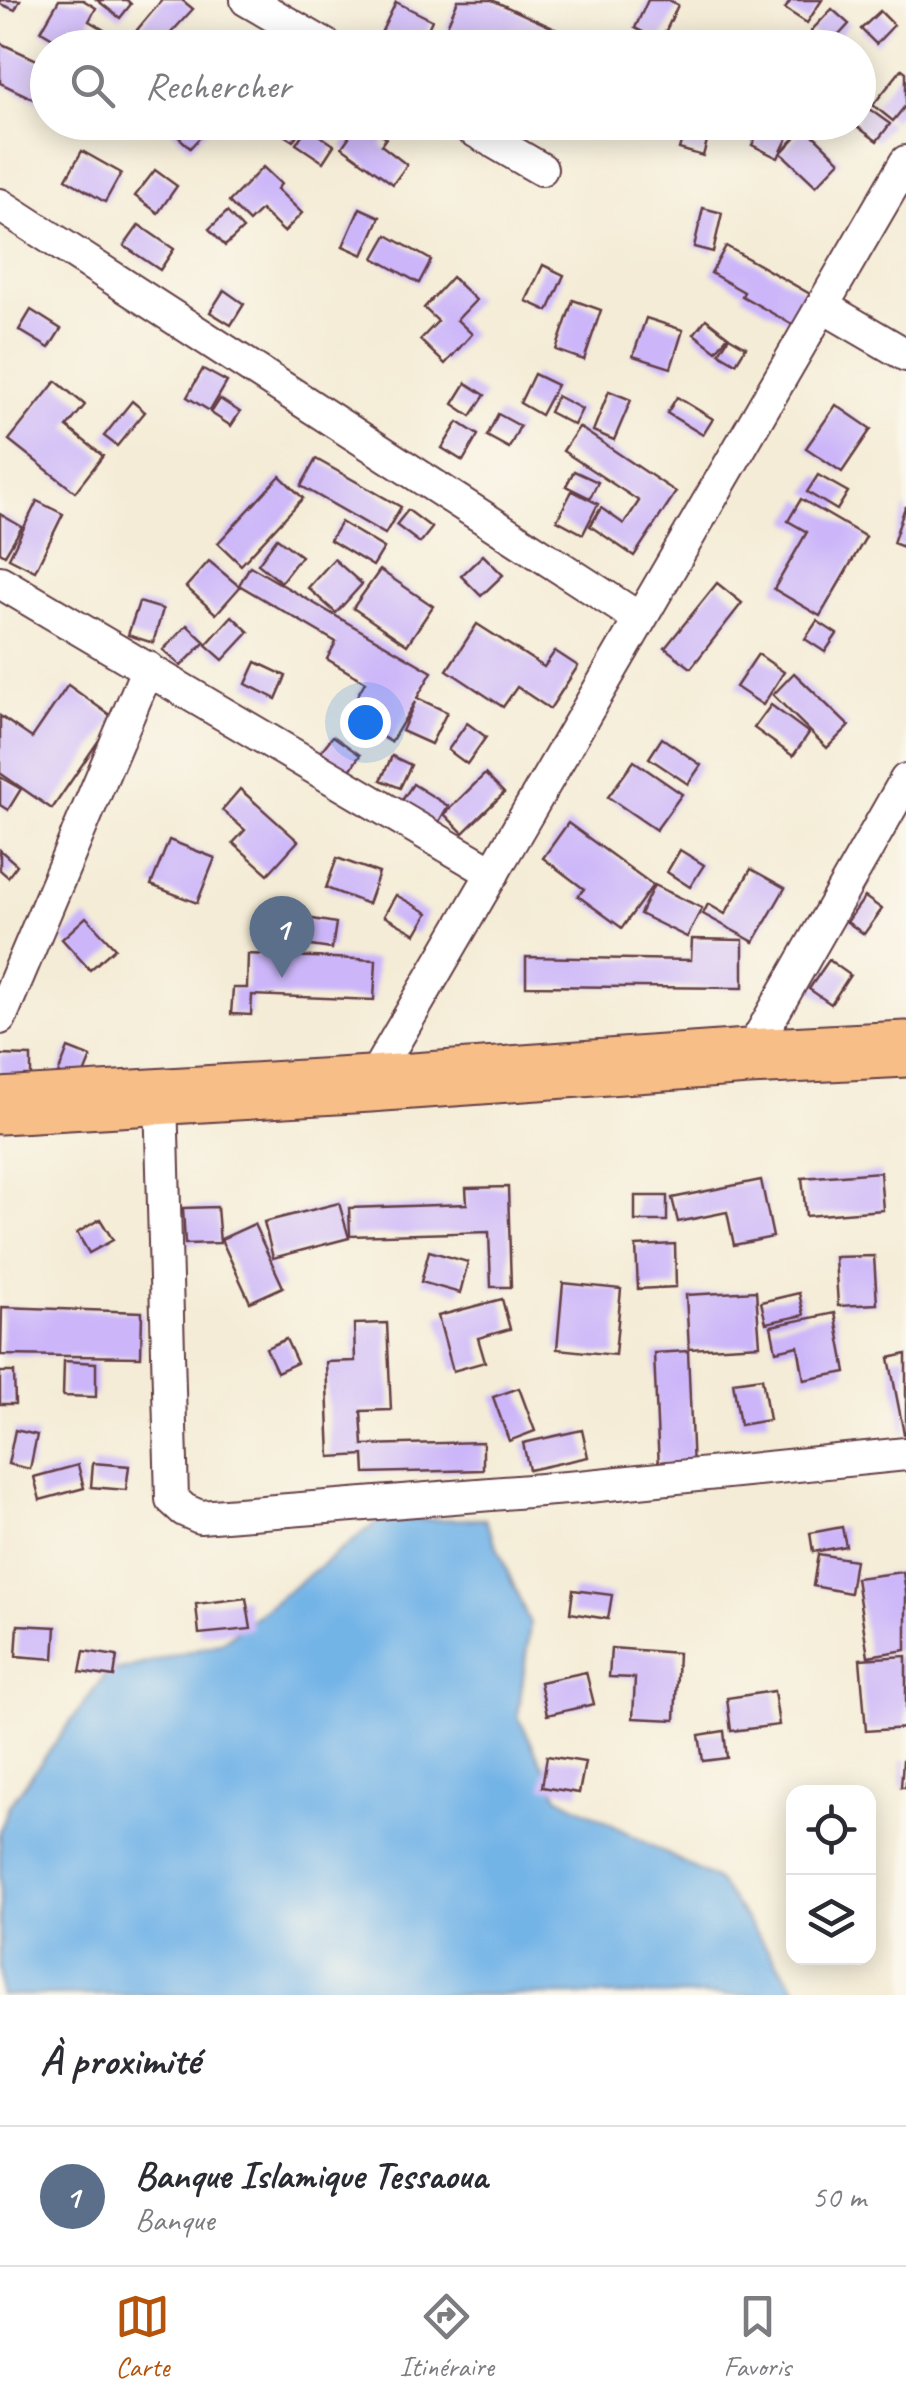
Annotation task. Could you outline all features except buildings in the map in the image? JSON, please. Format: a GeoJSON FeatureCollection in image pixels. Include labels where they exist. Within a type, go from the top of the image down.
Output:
{"type":"FeatureCollection","features":[{"type":"Feature","properties":{"kind":"highway"},"geometry":{"type":"LineString","coordinates":[[0,1106],[906,1049]]}},
{"type":"Feature","properties":{"kind":"street"},"geometry":{"type":"LineString","coordinates":[[247,0],[299,30]]}},
{"type":"Feature","properties":{"kind":"street"},"geometry":{"type":"LineString","coordinates":[[491,140],[541,169]]}},
{"type":"Feature","properties":{"kind":"street"},"geometry":{"type":"LineString","coordinates":[[370,1084],[906,162]]}},
{"type":"Feature","properties":{"kind":"street"},"geometry":{"type":"LineString","coordinates":[[0,205],[640,619]]}},
{"type":"Feature","properties":{"kind":"street"},"geometry":{"type":"LineString","coordinates":[[822,306],[906,355]]}},
{"type":"Feature","properties":{"kind":"street"},"geometry":{"type":"LineString","coordinates":[[0,582],[493,873]]}},
{"type":"Feature","properties":{"kind":"street"},"geometry":{"type":"LineString","coordinates":[[0,1018],[148,668]]}},
{"type":"Feature","properties":{"kind":"street"},"geometry":{"type":"LineString","coordinates":[[748,1056],[906,780]]}},
{"type":"Feature","properties":{"kind":"street"},"geometry":{"type":"LineString","coordinates":[[161,1096],[172,1499],[184,1510],[200,1517],[240,1514],[579,1487],[906,1454]]}},
{"type":"Feature","properties":{"kind":"water"},"geometry":{"type":"Polygon","coordinates":[[[485,1519],[530,1624],[518,1716],[558,1796],[718,1881],[801,1995],[0,1995],[0,1832],[8,1807],[106,1674],[222,1642],[380,1520],[485,1519]]]}},
{"type":"Feature","properties":{"kind":"place","name":"Banque Islamique Tessaoua"},"geometry":{"type":"Point","coordinates":[282,978]}}]}
